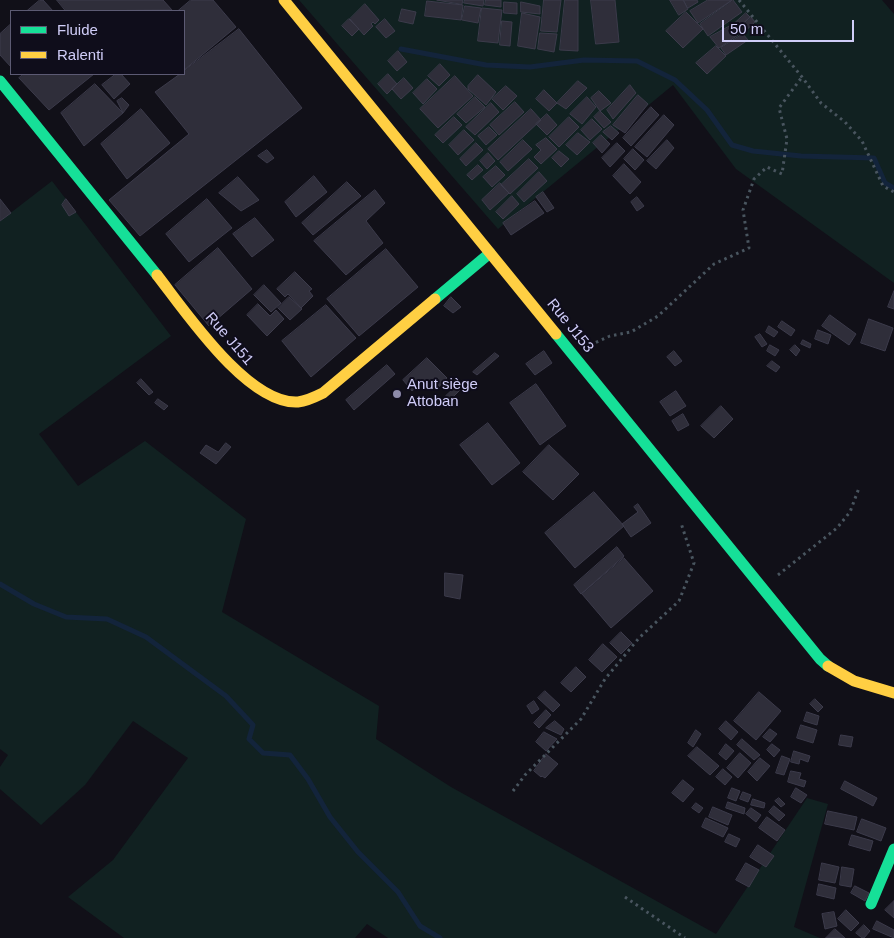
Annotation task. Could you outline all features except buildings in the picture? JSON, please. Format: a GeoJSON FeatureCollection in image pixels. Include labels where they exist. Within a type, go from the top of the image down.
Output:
{"type":"FeatureCollection","features":[{"type":"Feature","properties":{"kind":"street","name":"Rue J153"},"geometry":{"type":"LineString","coordinates":[[284,0],[820,659],[832,671],[852,682],[894,693]]}},
{"type":"Feature","properties":{"kind":"street","name":"Rue J151"},"geometry":{"type":"LineString","coordinates":[[0,81],[224,359],[255,387],[272,397],[290,401],[308,400],[323,393],[490,253]]}},
{"type":"Feature","properties":{"kind":"street"},"geometry":{"type":"LineString","coordinates":[[871,904],[894,849]]}},
{"type":"Feature","properties":{"kind":"path"},"geometry":{"type":"LineString","coordinates":[[738,0],[802,77],[821,103],[845,122],[862,141],[883,186],[894,192]]}},
{"type":"Feature","properties":{"kind":"path"},"geometry":{"type":"LineString","coordinates":[[572,353],[610,336],[631,332],[658,316],[714,264],[749,248],[742,210],[754,179],[767,167],[782,174],[787,139],[779,108],[802,77]]}},
{"type":"Feature","properties":{"kind":"path"},"geometry":{"type":"LineString","coordinates":[[762,587],[837,528],[850,512],[859,488]]}},
{"type":"Feature","properties":{"kind":"path"},"geometry":{"type":"LineString","coordinates":[[513,791],[530,769],[581,718],[605,679],[639,638],[679,601],[694,563],[681,520]]}},
{"type":"Feature","properties":{"kind":"path"},"geometry":{"type":"LineString","coordinates":[[625,897],[685,938]]}},
{"type":"Feature","properties":{"kind":"shaded area"},"geometry":{"type":"Polygon","coordinates":[[[299,0],[882,0],[894,14],[894,283],[736,169],[673,85],[498,229],[299,0]]]}},
{"type":"Feature","properties":{"kind":"shaded area"},"geometry":{"type":"Polygon","coordinates":[[[52,181],[171,336],[39,434],[78,486],[145,441],[246,519],[222,612],[379,706],[376,739],[451,787],[716,934],[807,798],[828,804],[794,927],[820,938],[388,938],[367,924],[355,938],[124,938],[68,897],[113,860],[188,758],[133,721],[85,785],[41,825],[0,789],[0,767],[8,755],[0,749],[0,221],[52,181]]]}},
{"type":"Feature","properties":{"kind":"waterway"},"geometry":{"type":"LineString","coordinates":[[401,49],[486,65],[530,67],[584,60],[637,61],[675,80],[707,110],[732,145],[753,151],[801,156],[874,158],[885,183],[894,188]]}},
{"type":"Feature","properties":{"kind":"waterway"},"geometry":{"type":"LineString","coordinates":[[0,584],[34,604],[66,617],[107,619],[146,637],[226,696],[253,725],[249,739],[263,753],[290,755],[308,779],[330,817],[358,852],[398,892],[420,926],[440,938]]}},
{"type":"Feature","properties":{"kind":"traffic: fast"},"geometry":{"type":"LineString","coordinates":[[0,81],[157,275]]}},
{"type":"Feature","properties":{"kind":"traffic: fast"},"geometry":{"type":"LineString","coordinates":[[435,299],[490,253]]}},
{"type":"Feature","properties":{"kind":"traffic: fast"},"geometry":{"type":"LineString","coordinates":[[556,334],[820,659],[828,666]]}},
{"type":"Feature","properties":{"kind":"traffic: fast"},"geometry":{"type":"LineString","coordinates":[[871,904],[894,849]]}},
{"type":"Feature","properties":{"kind":"traffic: slow"},"geometry":{"type":"LineString","coordinates":[[284,0],[556,334]]}},
{"type":"Feature","properties":{"kind":"traffic: slow"},"geometry":{"type":"LineString","coordinates":[[157,275],[201,332],[239,373],[259,388],[279,399],[298,402],[308,400],[323,393],[435,299]]}},
{"type":"Feature","properties":{"kind":"traffic: slow"},"geometry":{"type":"LineString","coordinates":[[828,666],[854,681],[894,693]]}},
{"type":"Feature","properties":{"kind":"place","name":"Anut siège Attoban"},"geometry":{"type":"Point","coordinates":[397,394]}}]}
